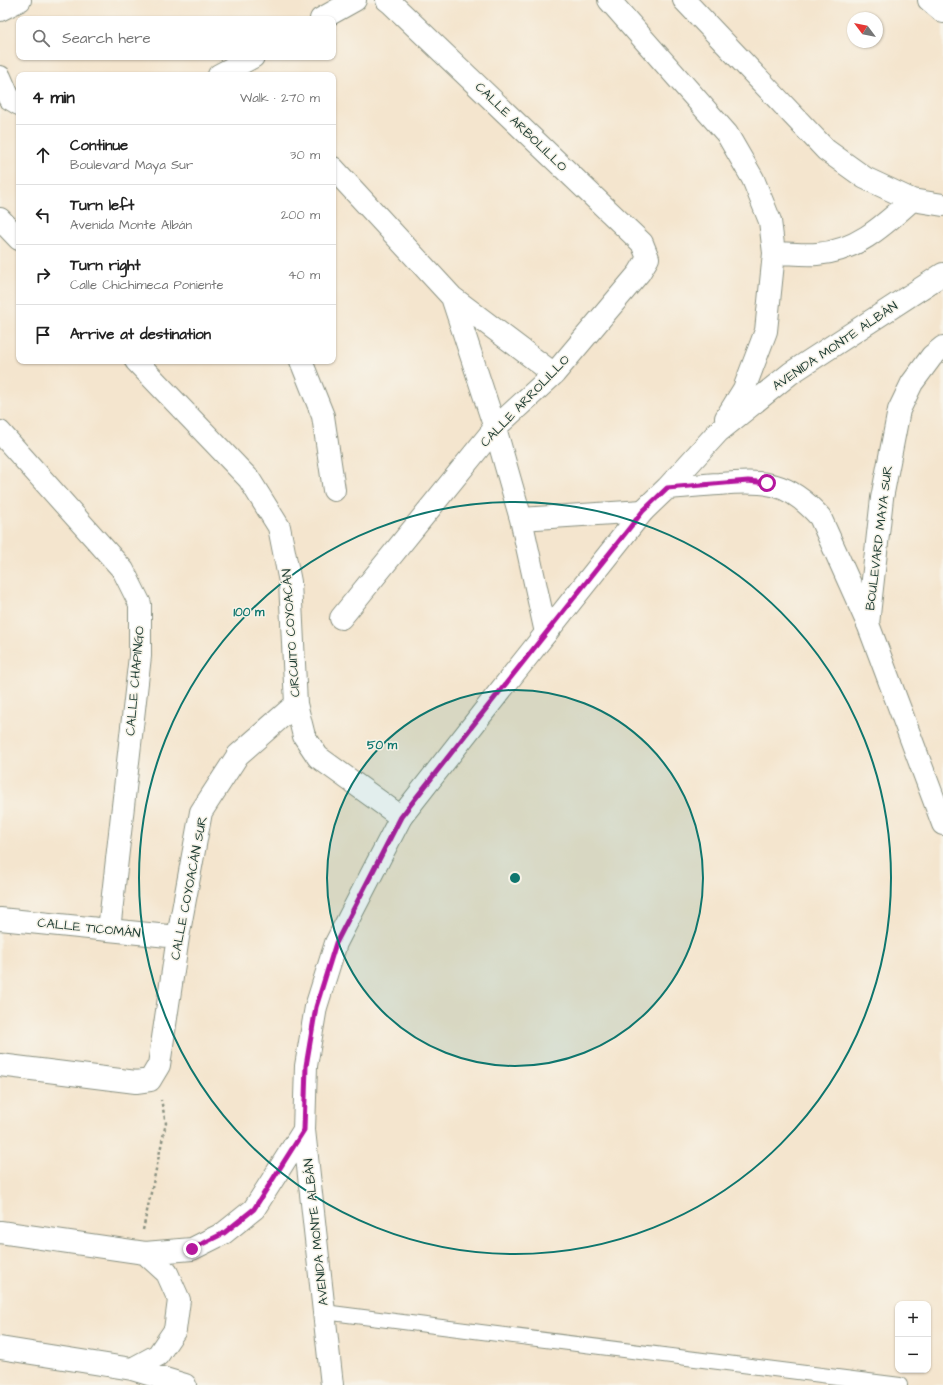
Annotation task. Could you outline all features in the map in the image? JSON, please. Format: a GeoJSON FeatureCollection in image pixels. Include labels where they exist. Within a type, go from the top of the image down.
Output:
{"type":"FeatureCollection","features":[{"type":"Feature","properties":{"kind":"street"},"geometry":{"type":"LineString","coordinates":[[0,10],[20,0]]}},
{"type":"Feature","properties":{"kind":"street"},"geometry":{"type":"LineString","coordinates":[[326,16],[355,0]]}},
{"type":"Feature","properties":{"kind":"street","name":"CALLE ARBOLILLO"},"geometry":{"type":"LineString","coordinates":[[387,0],[642,243],[648,258]]}},
{"type":"Feature","properties":{"kind":"street"},"geometry":{"type":"LineString","coordinates":[[609,0],[727,134],[753,179],[770,221],[774,253],[766,331],[744,389],[718,432]]}},
{"type":"Feature","properties":{"kind":"street"},"geometry":{"type":"LineString","coordinates":[[684,0],[826,150],[865,178],[912,200],[943,205]]}},
{"type":"Feature","properties":{"kind":"street"},"geometry":{"type":"LineString","coordinates":[[929,0],[943,12]]}},
{"type":"Feature","properties":{"kind":"street"},"geometry":{"type":"LineString","coordinates":[[228,72],[246,66]]}},
{"type":"Feature","properties":{"kind":"street"},"geometry":{"type":"LineString","coordinates":[[0,77],[9,98],[16,102]]}},
{"type":"Feature","properties":{"kind":"street"},"geometry":{"type":"LineString","coordinates":[[336,171],[452,297],[554,374]]}},
{"type":"Feature","properties":{"kind":"street"},"geometry":{"type":"LineString","coordinates":[[774,253],[818,254],[842,249],[865,239],[884,226],[912,200]]}},
{"type":"Feature","properties":{"kind":"street"},"geometry":{"type":"LineString","coordinates":[[0,219],[16,236]]}},
{"type":"Feature","properties":{"kind":"street","name":"CALLE ARROLILLO"},"geometry":{"type":"LineString","coordinates":[[341,618],[495,428],[554,374],[639,273],[648,258]]}},
{"type":"Feature","properties":{"kind":"street","name":"AVENIDA MONTE ALBÁN"},"geometry":{"type":"LineString","coordinates":[[334,1385],[324,1312],[304,1130],[306,1066],[316,1007],[336,943],[401,817],[643,511],[667,488],[718,432],[791,373],[943,274]]}},
{"type":"Feature","properties":{"kind":"street"},"geometry":{"type":"LineString","coordinates":[[452,297],[495,428],[521,519],[546,633]]}},
{"type":"Feature","properties":{"kind":"street","name":"BOULEVARD MAYA SUR"},"geometry":{"type":"LineString","coordinates":[[868,624],[882,498],[899,410],[912,383],[932,356],[943,347]]}},
{"type":"Feature","properties":{"kind":"street","name":"CIRCUITO COYOACÁN"},"geometry":{"type":"LineString","coordinates":[[139,364],[249,479],[279,527],[290,582],[296,704],[304,736],[318,757],[401,817]]}},
{"type":"Feature","properties":{"kind":"street"},"geometry":{"type":"LineString","coordinates":[[302,364],[322,416],[334,490]]}},
{"type":"Feature","properties":{"kind":"street","name":"CALLE CHAPINGO"},"geometry":{"type":"LineString","coordinates":[[0,432],[123,570],[140,604],[140,656],[108,930]]}},
{"type":"Feature","properties":{"kind":"street","name":"BOULEVARD MAYA SUR"},"geometry":{"type":"LineString","coordinates":[[667,488],[748,481],[767,483],[784,488],[810,505],[820,517],[868,624],[942,817]]}},
{"type":"Feature","properties":{"kind":"street"},"geometry":{"type":"LineString","coordinates":[[521,519],[643,511]]}},
{"type":"Feature","properties":{"kind":"street","name":"CALLE COYOACÁN SUR"},"geometry":{"type":"LineString","coordinates":[[150,1080],[159,1065],[178,937],[202,812],[238,755],[296,704]]}},
{"type":"Feature","properties":{"kind":"street","name":"CALLE TICOMÁN"},"geometry":{"type":"LineString","coordinates":[[0,919],[178,937]]}},
{"type":"Feature","properties":{"kind":"street"},"geometry":{"type":"LineString","coordinates":[[0,1065],[136,1082],[150,1080]]}},
{"type":"Feature","properties":{"kind":"street"},"geometry":{"type":"LineString","coordinates":[[0,1232],[141,1252],[192,1249],[224,1233],[254,1209],[304,1130]]}},
{"type":"Feature","properties":{"kind":"street"},"geometry":{"type":"LineString","coordinates":[[132,1369],[158,1355],[175,1330],[179,1300],[167,1273],[141,1252]]}},
{"type":"Feature","properties":{"kind":"street"},"geometry":{"type":"LineString","coordinates":[[0,1348],[132,1369],[185,1385]]}},
{"type":"Feature","properties":{"kind":"lane"},"geometry":{"type":"LineString","coordinates":[[324,1312],[900,1385]]}},
{"type":"Feature","properties":{"kind":"path"},"geometry":{"type":"LineString","coordinates":[[141,1252],[166,1123],[161,1099],[150,1080]]}},
{"type":"Feature","properties":{"kind":"route"},"geometry":{"type":"LineString","coordinates":[[192,1249],[224,1233],[254,1209],[304,1130],[306,1066],[316,1007],[336,943],[401,817],[643,511],[667,488],[748,481],[767,483]]}}]}
